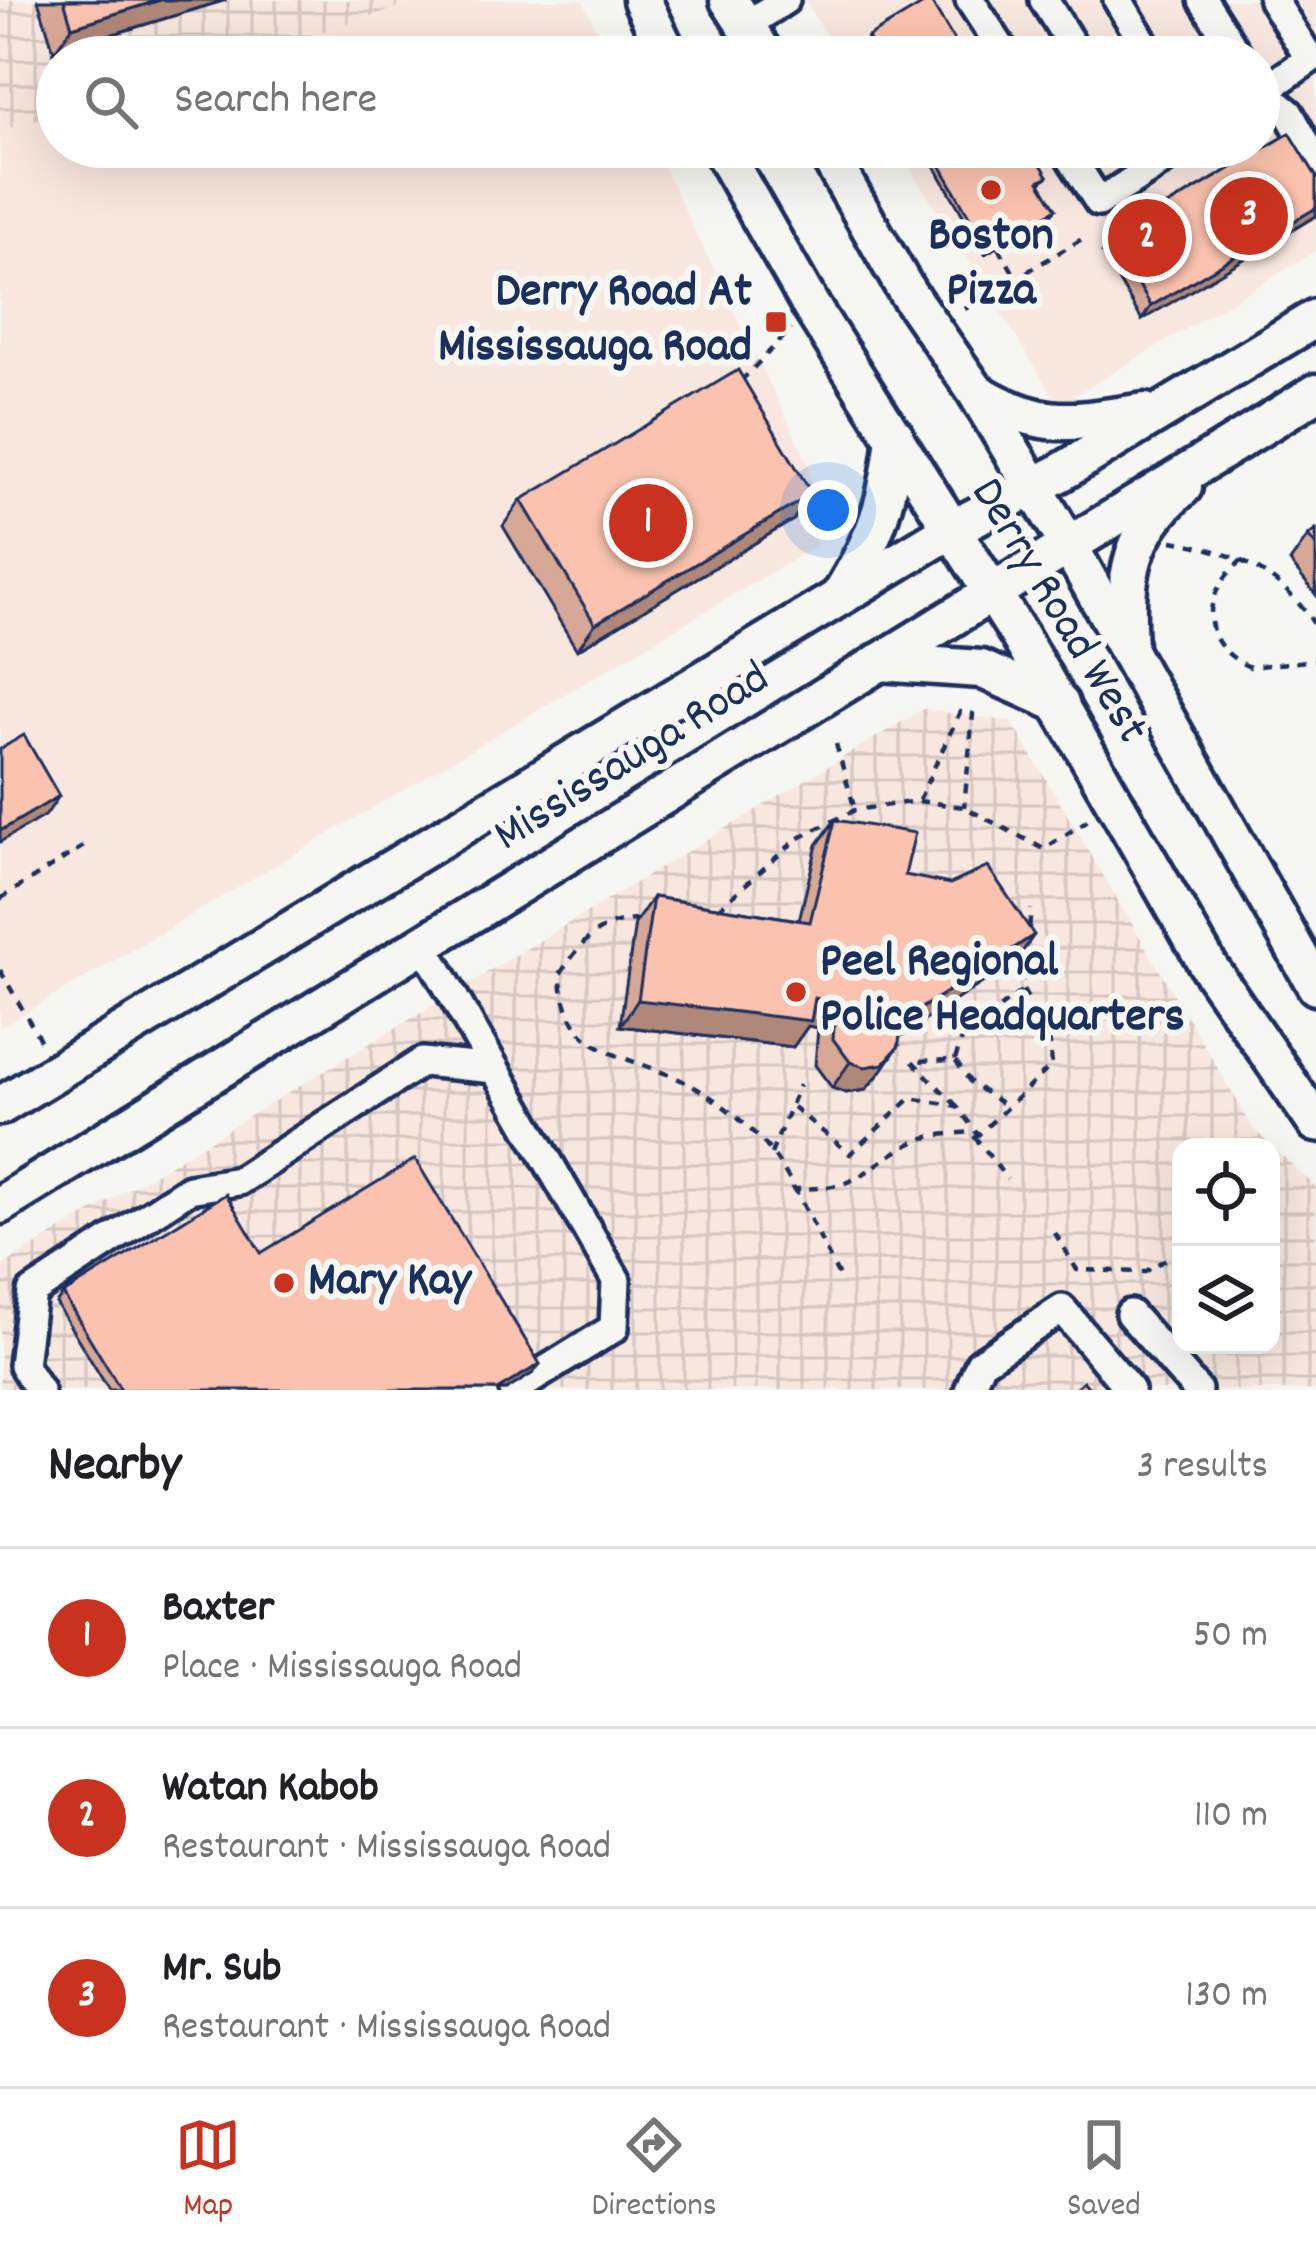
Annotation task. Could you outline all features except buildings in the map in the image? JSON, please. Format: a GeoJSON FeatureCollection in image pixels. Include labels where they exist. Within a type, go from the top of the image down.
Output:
{"type":"FeatureCollection","features":[{"type":"Feature","properties":{"kind":"main road"},"geometry":{"type":"LineString","coordinates":[[642,0],[659,36]]}},
{"type":"Feature","properties":{"kind":"main road","name":"Derry Road West"},"geometry":{"type":"LineString","coordinates":[[732,168],[812,308],[1060,704],[1209,967],[1316,1123]]}},
{"type":"Feature","properties":{"kind":"main road","name":"Derry Road West"},"geometry":{"type":"LineString","coordinates":[[836,168],[907,292],[976,392],[1068,544],[1316,986]]}},
{"type":"Feature","properties":{"kind":"main road","name":"Mississauga Road"},"geometry":{"type":"LineString","coordinates":[[0,1106],[834,605],[952,529],[1031,488],[1316,318]]}},
{"type":"Feature","properties":{"kind":"main road"},"geometry":{"type":"LineString","coordinates":[[976,392],[1017,416],[1056,425],[1160,410]]}},
{"type":"Feature","properties":{"kind":"main road","name":"Mississauga Road"},"geometry":{"type":"LineString","coordinates":[[0,1205],[425,947],[1316,393]]}},
{"type":"Feature","properties":{"kind":"main road"},"geometry":{"type":"LineString","coordinates":[[834,605],[876,537],[889,493],[896,436]]}},
{"type":"Feature","properties":{"kind":"main road"},"geometry":{"type":"LineString","coordinates":[[1129,656],[1126,600],[1133,547],[1169,499],[1231,445]]}},
{"type":"Feature","properties":{"kind":"main road"},"geometry":{"type":"LineString","coordinates":[[879,662],[981,669],[1060,704]]}},
{"type":"Feature","properties":{"kind":"lane"},"geometry":{"type":"LineString","coordinates":[[737,13],[785,0]]}},
{"type":"Feature","properties":{"kind":"lane"},"geometry":{"type":"LineString","coordinates":[[970,0],[993,36]]}},
{"type":"Feature","properties":{"kind":"lane"},"geometry":{"type":"LineString","coordinates":[[1044,0],[1066,36]]}},
{"type":"Feature","properties":{"kind":"lane"},"geometry":{"type":"LineString","coordinates":[[1118,0],[1139,36]]}},
{"type":"Feature","properties":{"kind":"lane"},"geometry":{"type":"LineString","coordinates":[[1203,0],[1226,36]]}},
{"type":"Feature","properties":{"kind":"lane"},"geometry":{"type":"LineString","coordinates":[[1273,0],[1313,57],[1280,79]]}},
{"type":"Feature","properties":{"kind":"lane"},"geometry":{"type":"LineString","coordinates":[[1280,107],[1316,163]]}},
{"type":"Feature","properties":{"kind":"lane"},"geometry":{"type":"LineString","coordinates":[[1077,168],[1099,202],[1131,168]]}},
{"type":"Feature","properties":{"kind":"lane"},"geometry":{"type":"LineString","coordinates":[[425,947],[616,1280],[614,1328],[514,1390]]}},
{"type":"Feature","properties":{"kind":"lane"},"geometry":{"type":"LineString","coordinates":[[39,1390],[23,1365],[32,1292],[189,1189],[239,1181],[422,1062],[495,1069]]}},
{"type":"Feature","properties":{"kind":"lane"},"geometry":{"type":"LineString","coordinates":[[970,1390],[980,1363],[1062,1309],[1130,1390]]}},
{"type":"Feature","properties":{"kind":"lane"},"geometry":{"type":"LineString","coordinates":[[1130,1313],[1197,1390]]}},
{"type":"Feature","properties":{"kind":"path"},"geometry":{"type":"LineString","coordinates":[[965,309],[1082,239]]}},
{"type":"Feature","properties":{"kind":"path"},"geometry":{"type":"LineString","coordinates":[[999,248],[1016,277]]}},
{"type":"Feature","properties":{"kind":"path"},"geometry":{"type":"LineString","coordinates":[[729,392],[812,308]]}},
{"type":"Feature","properties":{"kind":"path"},"geometry":{"type":"LineString","coordinates":[[802,491],[870,506]]}},
{"type":"Feature","properties":{"kind":"path"},"geometry":{"type":"LineString","coordinates":[[1160,539],[1218,548],[1272,575],[1316,627]]}},
{"type":"Feature","properties":{"kind":"path"},"geometry":{"type":"LineString","coordinates":[[1242,560],[1212,595],[1208,617],[1216,644],[1250,667],[1316,660]]}},
{"type":"Feature","properties":{"kind":"path"},"geometry":{"type":"LineString","coordinates":[[918,801],[960,712],[973,714],[964,807]]}},
{"type":"Feature","properties":{"kind":"path"},"geometry":{"type":"LineString","coordinates":[[836,743],[855,810]]}},
{"type":"Feature","properties":{"kind":"path"},"geometry":{"type":"LineString","coordinates":[[702,919],[741,894],[797,839],[855,810],[918,801],[964,807],[1044,849],[1090,818]]}},
{"type":"Feature","properties":{"kind":"path"},"geometry":{"type":"LineString","coordinates":[[0,899],[90,842]]}},
{"type":"Feature","properties":{"kind":"path"},"geometry":{"type":"LineString","coordinates":[[791,1189],[830,1189],[863,1179],[915,1142],[978,1135],[1052,1065],[1049,1036],[1023,990],[1031,909]]}},
{"type":"Feature","properties":{"kind":"path"},"geometry":{"type":"LineString","coordinates":[[658,920],[614,921],[585,938],[560,974],[564,1009],[590,1046],[676,1078],[728,1108],[771,1154],[840,1278]]}},
{"type":"Feature","properties":{"kind":"path"},"geometry":{"type":"LineString","coordinates":[[2,970],[58,1071]]}},
{"type":"Feature","properties":{"kind":"path"},"geometry":{"type":"LineString","coordinates":[[955,1060],[963,1035],[1023,990]]}},
{"type":"Feature","properties":{"kind":"path"},"geometry":{"type":"LineString","coordinates":[[955,1060],[912,1061],[957,1106],[1007,1179]]}},
{"type":"Feature","properties":{"kind":"path"},"geometry":{"type":"LineString","coordinates":[[955,1060],[971,1083],[1007,1107]]}},
{"type":"Feature","properties":{"kind":"path"},"geometry":{"type":"LineString","coordinates":[[771,1154],[799,1085]]}},
{"type":"Feature","properties":{"kind":"path"},"geometry":{"type":"LineString","coordinates":[[793,1107],[850,1154],[910,1098],[957,1106]]}},
{"type":"Feature","properties":{"kind":"path"},"geometry":{"type":"LineString","coordinates":[[1055,1233],[1077,1270],[1144,1272],[1172,1255]]}},
{"type":"Feature","properties":{"kind":"shaded area"},"geometry":{"type":"Polygon","coordinates":[[[0,0],[424,0],[307,36],[36,36],[36,120],[0,131],[0,0]]]}},
{"type":"Feature","properties":{"kind":"shaded area"},"geometry":{"type":"Polygon","coordinates":[[[424,0],[582,0],[600,36],[307,36],[424,0]]]}},
{"type":"Feature","properties":{"kind":"shaded area"},"geometry":{"type":"Polygon","coordinates":[[[804,0],[1316,0],[1316,251],[1059,405],[910,168],[1280,168],[1280,36],[827,36],[804,0]]]}},
{"type":"Feature","properties":{"kind":"shaded area"},"geometry":{"type":"Polygon","coordinates":[[[36,120],[36,168],[664,168],[810,467],[816,546],[0,1028],[0,131],[36,120]]]}},
{"type":"Feature","properties":{"kind":"shaded area"},"geometry":{"type":"Polygon","coordinates":[[[923,709],[1012,722],[1263,1138],[1172,1138],[1172,1354],[1280,1354],[1280,1154],[1316,1187],[1316,1390],[0,1390],[0,1267],[923,709]]]}},
{"type":"Feature","properties":{"kind":"place","name":"Boston Pizza"},"geometry":{"type":"Point","coordinates":[991,190]}},
{"type":"Feature","properties":{"kind":"place","name":"Mr. Sub"},"geometry":{"type":"Point","coordinates":[1249,216]}},
{"type":"Feature","properties":{"kind":"place","name":"Watan Kabob"},"geometry":{"type":"Point","coordinates":[1147,238]}},
{"type":"Feature","properties":{"kind":"place","name":"Derry Road At Mississauga Road"},"geometry":{"type":"Point","coordinates":[776,322]}},
{"type":"Feature","properties":{"kind":"place","name":"Baxter"},"geometry":{"type":"Point","coordinates":[648,523]}},
{"type":"Feature","properties":{"kind":"place","name":"Peel Regional Police Headquarters"},"geometry":{"type":"Point","coordinates":[796,992]}},
{"type":"Feature","properties":{"kind":"place","name":"Mary Kay"},"geometry":{"type":"Point","coordinates":[284,1283]}}]}
